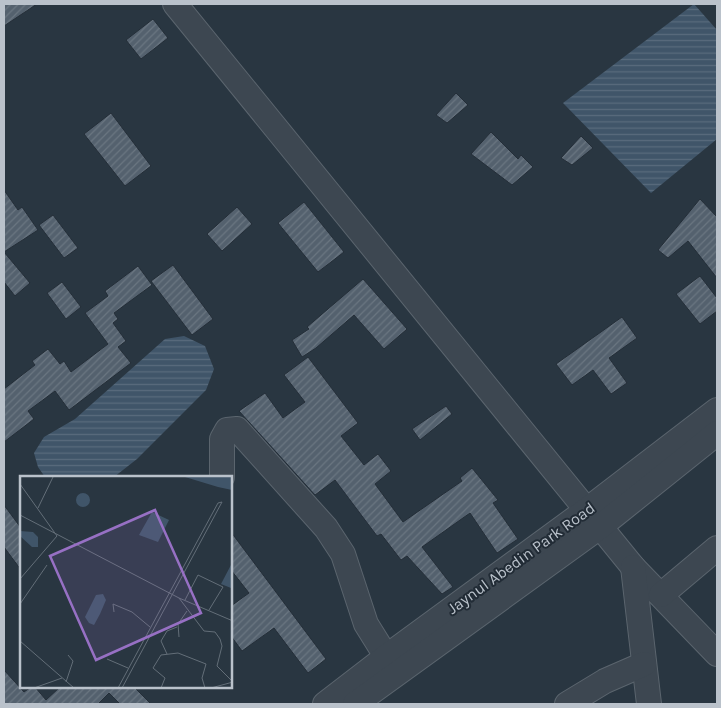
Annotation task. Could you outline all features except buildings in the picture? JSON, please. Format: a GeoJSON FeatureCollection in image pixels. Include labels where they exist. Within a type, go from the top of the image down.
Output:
{"type":"FeatureCollection","features":[{"type":"Feature","properties":{"kind":"street"},"geometry":{"type":"LineString","coordinates":[[175,4],[633,567],[717,654]]}},
{"type":"Feature","properties":{"kind":"street","name":"Jaynul Abedin Park Road"},"geometry":{"type":"LineString","coordinates":[[595,518],[717,410]]}},
{"type":"Feature","properties":{"kind":"street"},"geometry":{"type":"LineString","coordinates":[[222,476],[222,439],[227,430],[237,429],[326,528],[343,554],[366,624],[391,664]]}},
{"type":"Feature","properties":{"kind":"street","name":"Jaynul Abedin Park Road"},"geometry":{"type":"LineString","coordinates":[[325,704],[391,664],[717,433]]}},
{"type":"Feature","properties":{"kind":"street"},"geometry":{"type":"LineString","coordinates":[[661,595],[717,548]]}},
{"type":"Feature","properties":{"kind":"street"},"geometry":{"type":"LineString","coordinates":[[633,567],[649,704]]}},
{"type":"Feature","properties":{"kind":"street","name":"Jaynul Abedin Park Road"},"geometry":{"type":"LineString","coordinates":[[355,704],[391,664]]}},
{"type":"Feature","properties":{"kind":"street"},"geometry":{"type":"LineString","coordinates":[[567,704],[605,682],[644,664]]}},
{"type":"Feature","properties":{"kind":"water"},"geometry":{"type":"Polygon","coordinates":[[[694,4],[717,30],[717,139],[651,193],[563,103],[694,4]]]}},
{"type":"Feature","properties":{"kind":"water"},"geometry":{"type":"Polygon","coordinates":[[[184,336],[205,346],[214,369],[206,390],[137,459],[115,476],[44,476],[38,467],[34,453],[44,437],[75,419],[165,339],[184,336]]]}}]}
